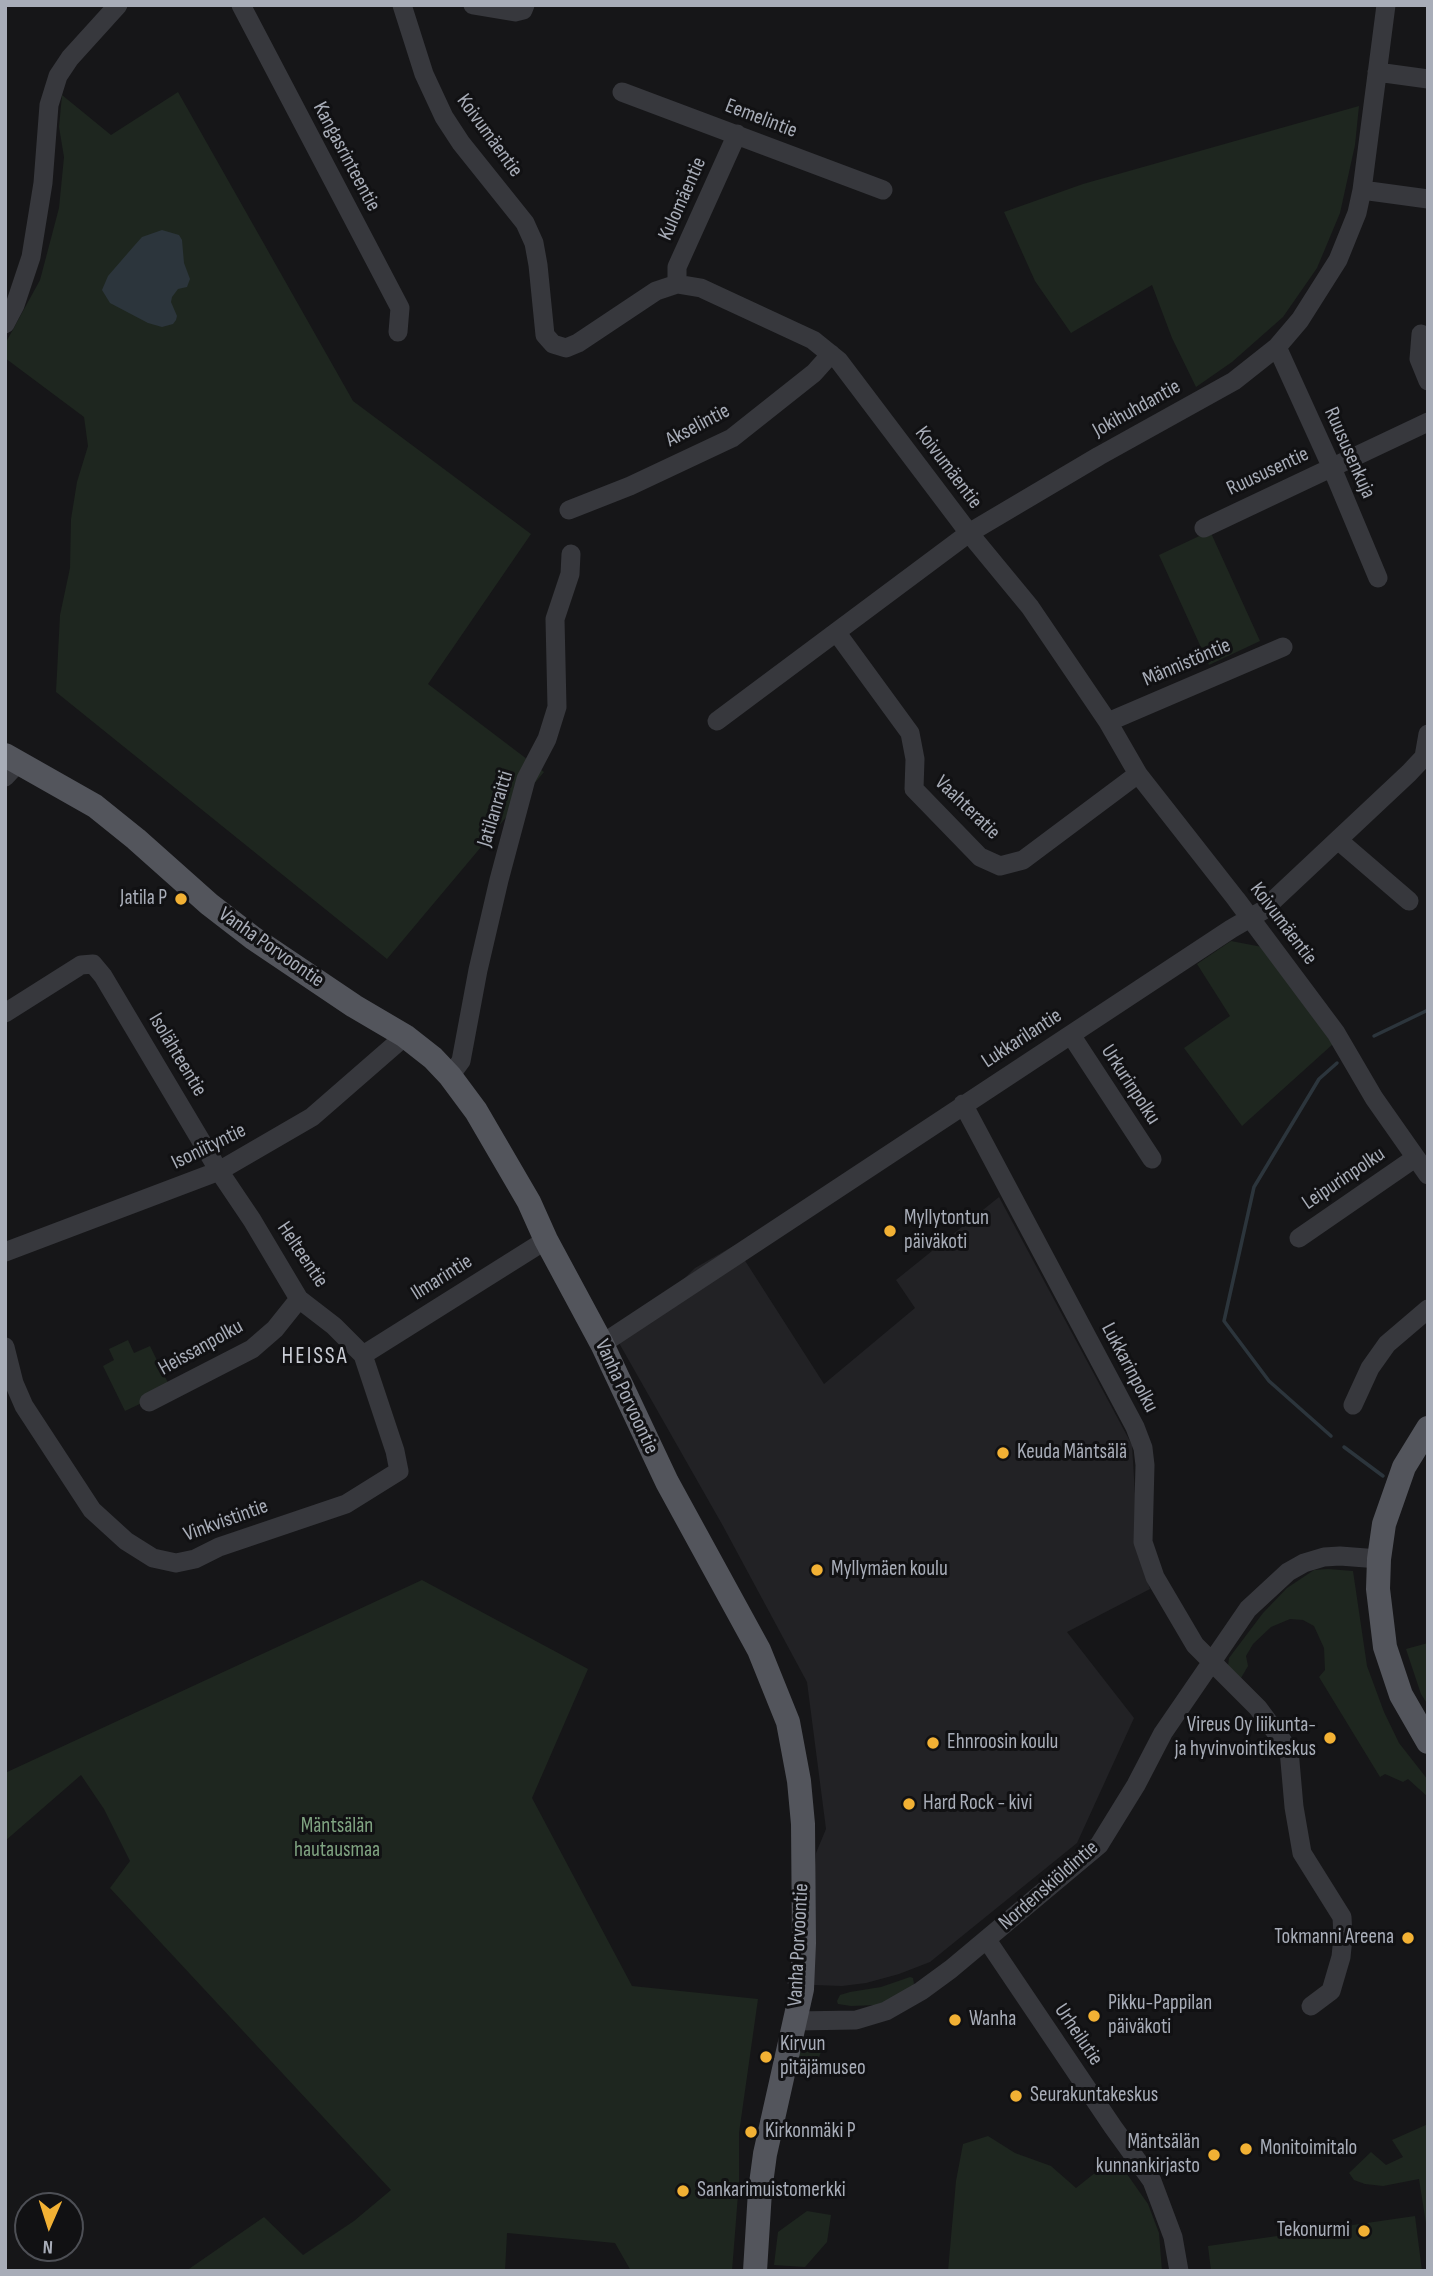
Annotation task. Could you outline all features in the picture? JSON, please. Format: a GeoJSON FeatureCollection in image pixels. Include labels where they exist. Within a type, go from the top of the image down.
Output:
{"type":"FeatureCollection","features":[{"type":"Feature","properties":{"kind":"main road","name":"Vanha Porvoontie"},"geometry":{"type":"LineString","coordinates":[[9,765],[95,806],[136,838],[209,904],[253,938],[354,1006],[405,1035],[450,1076],[476,1111],[528,1202],[602,1344],[667,1482],[759,1650],[788,1722],[799,1782],[803,1824],[804,1943],[802,1989],[765,2154],[755,2271]]}},
{"type":"Feature","properties":{"kind":"main road"},"geometry":{"type":"LineString","coordinates":[[1428,1428],[1399,1481],[1384,1524],[1378,1590],[1385,1647],[1401,1695],[1428,1742]]}},
{"type":"Feature","properties":{"kind":"street"},"geometry":{"type":"LineString","coordinates":[[5,324],[15,305],[31,257],[43,183],[49,104],[58,76],[70,58],[118,5]]}},
{"type":"Feature","properties":{"kind":"street","name":"Kangasrinteentie"},"geometry":{"type":"LineString","coordinates":[[241,5],[400,308],[398,332]]}},
{"type":"Feature","properties":{"kind":"street","name":"Koivumäentie"},"geometry":{"type":"LineString","coordinates":[[402,5],[426,81],[444,117],[461,143],[525,223],[534,243],[545,335],[553,344],[566,348],[578,343],[656,291],[677,284],[701,288],[813,340],[839,360],[969,533],[1030,607],[1108,722],[1138,774],[1336,1033],[1374,1098],[1428,1175]]}},
{"type":"Feature","properties":{"kind":"street"},"geometry":{"type":"LineString","coordinates":[[473,5],[514,12],[523,10],[525,5]]}},
{"type":"Feature","properties":{"kind":"street","name":"Jokihuhdantie"},"geometry":{"type":"LineString","coordinates":[[717,721],[969,533],[1234,382],[1277,347],[1300,320],[1338,260],[1357,213],[1363,190],[1385,5]]}},
{"type":"Feature","properties":{"kind":"street"},"geometry":{"type":"LineString","coordinates":[[1377,72],[1428,79]]}},
{"type":"Feature","properties":{"kind":"street","name":"Eemelintie"},"geometry":{"type":"LineString","coordinates":[[622,92],[883,190]]}},
{"type":"Feature","properties":{"kind":"street","name":"Kulomäentie"},"geometry":{"type":"LineString","coordinates":[[677,284],[677,267],[737,134]]}},
{"type":"Feature","properties":{"kind":"street"},"geometry":{"type":"LineString","coordinates":[[1363,190],[1428,199]]}},
{"type":"Feature","properties":{"kind":"street"},"geometry":{"type":"LineString","coordinates":[[1421,334],[1419,359],[1428,381]]}},
{"type":"Feature","properties":{"kind":"street","name":"Ruususenkuja"},"geometry":{"type":"LineString","coordinates":[[1277,347],[1378,578]]}},
{"type":"Feature","properties":{"kind":"street","name":"Akselintie"},"geometry":{"type":"LineString","coordinates":[[569,510],[631,486],[732,438],[814,373],[831,354]]}},
{"type":"Feature","properties":{"kind":"street","name":"Ruususentie"},"geometry":{"type":"LineString","coordinates":[[1204,528],[1428,422]]}},
{"type":"Feature","properties":{"kind":"street","name":"Jatilanraitti"},"geometry":{"type":"LineString","coordinates":[[450,1076],[461,1060],[478,970],[526,779],[553,723],[557,707],[555,619],[570,574],[570,554]]}},
{"type":"Feature","properties":{"kind":"street","name":"Vaahteratie"},"geometry":{"type":"LineString","coordinates":[[837,633],[910,733],[915,759],[914,789],[980,856],[1000,866],[1023,860],[1138,774]]}},
{"type":"Feature","properties":{"kind":"street","name":"Männistöntie"},"geometry":{"type":"LineString","coordinates":[[1108,722],[1283,647]]}},
{"type":"Feature","properties":{"kind":"street","name":"Lukkarilantie"},"geometry":{"type":"LineString","coordinates":[[602,1344],[963,1104],[1231,929],[1262,912],[1424,757],[1428,734]]}},
{"type":"Feature","properties":{"kind":"street"},"geometry":{"type":"LineString","coordinates":[[1338,840],[1409,901]]}},
{"type":"Feature","properties":{"kind":"street","name":"Isolähteentie"},"geometry":{"type":"LineString","coordinates":[[5,1013],[81,965],[93,964],[140,1036],[219,1171]]}},
{"type":"Feature","properties":{"kind":"street","name":"Isoniityntie"},"geometry":{"type":"LineString","coordinates":[[5,1252],[219,1171],[312,1117],[405,1035]]}},
{"type":"Feature","properties":{"kind":"street","name":"Urkurinpolku"},"geometry":{"type":"LineString","coordinates":[[1071,1035],[1152,1159]]}},
{"type":"Feature","properties":{"kind":"street","name":"Lukkarinpolku"},"geometry":{"type":"LineString","coordinates":[[963,1104],[1135,1427],[1143,1448],[1143,1542],[1148,1561],[1195,1645],[1258,1708],[1289,1750],[1294,1807],[1302,1853],[1342,1917],[1342,1947],[1331,1992],[1311,2006]]}},
{"type":"Feature","properties":{"kind":"street","name":"Leipurinpolku"},"geometry":{"type":"LineString","coordinates":[[1299,1238],[1416,1158]]}},
{"type":"Feature","properties":{"kind":"street","name":"Helteentie"},"geometry":{"type":"LineString","coordinates":[[219,1171],[299,1299],[334,1326],[363,1355],[395,1451],[399,1471]]}},
{"type":"Feature","properties":{"kind":"street","name":"Ilmarintie"},"geometry":{"type":"LineString","coordinates":[[363,1355],[546,1240]]}},
{"type":"Feature","properties":{"kind":"street","name":"Heissanpolku"},"geometry":{"type":"LineString","coordinates":[[149,1402],[252,1349],[275,1329],[299,1299]]}},
{"type":"Feature","properties":{"kind":"street"},"geometry":{"type":"LineString","coordinates":[[1353,1405],[1370,1368],[1387,1344],[1428,1309]]}},
{"type":"Feature","properties":{"kind":"street","name":"Vinkvistintie"},"geometry":{"type":"LineString","coordinates":[[5,1347],[14,1383],[24,1406],[92,1510],[126,1541],[153,1558],[176,1563],[195,1559],[219,1547],[346,1504],[399,1471]]}},
{"type":"Feature","properties":{"kind":"street","name":"Nordenskiöldintie"},"geometry":{"type":"LineString","coordinates":[[794,2021],[856,2020],[886,2011],[921,1991],[987,1940],[1099,1845],[1163,1733],[1248,1609],[1288,1572],[1304,1563],[1340,1556],[1379,1559]]}},
{"type":"Feature","properties":{"kind":"street","name":"Urheilutie"},"geometry":{"type":"LineString","coordinates":[[987,1940],[1152,2181],[1173,2237],[1179,2271]]}},
{"type":"Feature","properties":{"kind":"shaded area"},"geometry":{"type":"Polygon","coordinates":[[[162,230],[179,235],[182,240],[184,263],[190,279],[187,287],[178,289],[172,297],[176,320],[173,324],[162,327],[148,323],[110,303],[102,290],[108,276],[142,237],[162,230]]]}},
{"type":"Feature","properties":{"kind":"shaded area"},"geometry":{"type":"Polygon","coordinates":[[[999,1197],[1132,1445],[1138,1544],[1150,1589],[1067,1632],[1134,1718],[1077,1843],[930,1962],[866,1983],[842,1986],[787,1984],[814,1880],[816,1853],[826,1829],[807,1682],[723,1526],[619,1343],[695,1268],[735,1245],[824,1384],[915,1308],[896,1280],[999,1197]]]}},
{"type":"Feature","properties":{"kind":"green space"},"geometry":{"type":"Polygon","coordinates":[[[178,92],[353,401],[531,534],[428,684],[544,772],[387,959],[56,692],[60,615],[70,568],[71,519],[77,482],[88,446],[84,417],[5,358],[5,344],[40,280],[59,208],[64,157],[59,127],[62,95],[111,135],[178,92]]]}},
{"type":"Feature","properties":{"kind":"green space"},"geometry":{"type":"Polygon","coordinates":[[[1359,106],[1355,145],[1340,213],[1317,268],[1283,317],[1232,362],[1196,387],[1172,338],[1152,285],[1071,333],[1035,281],[1004,212],[1083,184],[1359,106]]]}},
{"type":"Feature","properties":{"kind":"green space"},"geometry":{"type":"Polygon","coordinates":[[[1210,531],[1260,641],[1209,665],[1159,555],[1210,531]]]}},
{"type":"Feature","properties":{"kind":"green space"},"geometry":{"type":"Polygon","coordinates":[[[1231,941],[1262,947],[1333,1044],[1242,1126],[1184,1048],[1230,1016],[1197,964],[1231,941]]]}},
{"type":"Feature","properties":{"kind":"green space"},"geometry":{"type":"Polygon","coordinates":[[[128,1340],[134,1353],[150,1346],[171,1389],[125,1411],[103,1366],[114,1360],[109,1349],[128,1340]]]}},
{"type":"Feature","properties":{"kind":"green space"},"geometry":{"type":"Polygon","coordinates":[[[1314,1570],[1353,1571],[1367,1666],[1399,1743],[1428,1780],[1428,1797],[1408,1779],[1403,1782],[1385,1774],[1380,1777],[1319,1677],[1325,1670],[1324,1648],[1314,1626],[1303,1620],[1290,1619],[1271,1627],[1253,1644],[1246,1656],[1248,1666],[1241,1678],[1228,1666],[1229,1658],[1263,1613],[1287,1588],[1314,1570]]]}},
{"type":"Feature","properties":{"kind":"green space","name":"Mäntsälän hautausmaa"},"geometry":{"type":"Polygon","coordinates":[[[422,1580],[588,1669],[532,1798],[632,1986],[758,1999],[739,2133],[739,2182],[732,2271],[631,2271],[615,2243],[507,2233],[505,2271],[186,2271],[264,2217],[303,2255],[354,2221],[391,2190],[110,1888],[130,1861],[104,1809],[81,1775],[5,1841],[5,1773],[422,1580]]]}},
{"type":"Feature","properties":{"kind":"green space"},"geometry":{"type":"Polygon","coordinates":[[[1428,1643],[1428,1705],[1421,1694],[1406,1649],[1428,1643]]]}},
{"type":"Feature","properties":{"kind":"green space"},"geometry":{"type":"Polygon","coordinates":[[[913,1978],[914,1984],[898,1998],[876,2005],[838,2004],[840,1995],[881,1987],[913,1978]]]}},
{"type":"Feature","properties":{"kind":"green space"},"geometry":{"type":"Polygon","coordinates":[[[821,2041],[824,2045],[816,2064],[808,2072],[799,2071],[794,2065],[796,2054],[804,2046],[821,2041]]]}},
{"type":"Feature","properties":{"kind":"green space"},"geometry":{"type":"Polygon","coordinates":[[[1428,2124],[1428,2236],[1419,2179],[1383,2186],[1354,2180],[1349,2173],[1371,2152],[1386,2165],[1403,2157],[1392,2140],[1428,2124]]]}},
{"type":"Feature","properties":{"kind":"green space"},"geometry":{"type":"Polygon","coordinates":[[[988,2136],[1015,2153],[1051,2166],[1076,2188],[1115,2157],[1148,2204],[1159,2233],[1162,2271],[948,2271],[956,2181],[963,2144],[988,2136]]]}},
{"type":"Feature","properties":{"kind":"green space"},"geometry":{"type":"Polygon","coordinates":[[[807,2211],[831,2215],[827,2242],[805,2267],[774,2265],[778,2232],[807,2211]]]}},
{"type":"Feature","properties":{"kind":"green space","name":"Tekonurmi"},"geometry":{"type":"Polygon","coordinates":[[[1415,2216],[1422,2271],[1211,2271],[1208,2246],[1415,2216]]]}},
{"type":"Feature","properties":{"kind":"waterway"},"geometry":{"type":"LineString","coordinates":[[1374,1036],[1428,1010]]}},
{"type":"Feature","properties":{"kind":"waterway"},"geometry":{"type":"LineString","coordinates":[[1331,1436],[1269,1381],[1224,1321],[1254,1187],[1319,1079],[1337,1063]]}},
{"type":"Feature","properties":{"kind":"waterway"},"geometry":{"type":"LineString","coordinates":[[1344,1447],[1383,1476]]}},
{"type":"Feature","properties":{"kind":"place","name":"Jatila P"},"geometry":{"type":"Point","coordinates":[181,899]}},
{"type":"Feature","properties":{"kind":"place","name":"Myllytontun päiväkoti"},"geometry":{"type":"Point","coordinates":[890,1231]}},
{"type":"Feature","properties":{"kind":"place","name":"Keuda Mäntsälä"},"geometry":{"type":"Point","coordinates":[1003,1453]}},
{"type":"Feature","properties":{"kind":"place","name":"Myllymäen koulu"},"geometry":{"type":"Point","coordinates":[817,1570]}},
{"type":"Feature","properties":{"kind":"place","name":"Vireus Oy liikunta- ja hyvinvointikeskus"},"geometry":{"type":"Point","coordinates":[1330,1738]}},
{"type":"Feature","properties":{"kind":"place","name":"Ehnroosin koulu"},"geometry":{"type":"Point","coordinates":[933,1743]}},
{"type":"Feature","properties":{"kind":"place","name":"Hard Rock - kivi"},"geometry":{"type":"Point","coordinates":[909,1804]}},
{"type":"Feature","properties":{"kind":"place","name":"Tokmanni Areena"},"geometry":{"type":"Point","coordinates":[1408,1938]}},
{"type":"Feature","properties":{"kind":"place","name":"Pikku-Pappilan päiväkoti"},"geometry":{"type":"Point","coordinates":[1094,2016]}},
{"type":"Feature","properties":{"kind":"place","name":"Wanha"},"geometry":{"type":"Point","coordinates":[955,2020]}},
{"type":"Feature","properties":{"kind":"place","name":"Kirvun pitäjämuseo"},"geometry":{"type":"Point","coordinates":[766,2057]}},
{"type":"Feature","properties":{"kind":"place","name":"Seurakuntakeskus"},"geometry":{"type":"Point","coordinates":[1016,2096]}},
{"type":"Feature","properties":{"kind":"place","name":"Kirkonmäki P"},"geometry":{"type":"Point","coordinates":[751,2132]}},
{"type":"Feature","properties":{"kind":"place","name":"Monitoimitalo"},"geometry":{"type":"Point","coordinates":[1246,2149]}},
{"type":"Feature","properties":{"kind":"place","name":"Mäntsälän kunnankirjasto"},"geometry":{"type":"Point","coordinates":[1214,2155]}},
{"type":"Feature","properties":{"kind":"place","name":"Sankarimuistomerkki"},"geometry":{"type":"Point","coordinates":[683,2191]}},
{"type":"Feature","properties":{"kind":"place","name":"Tekonurmi"},"geometry":{"type":"Point","coordinates":[1364,2231]}},
{"type":"Feature","properties":{"kind":"district","name":"HEISSA"},"geometry":{"type":"Point","coordinates":[315,1357]}}]}
